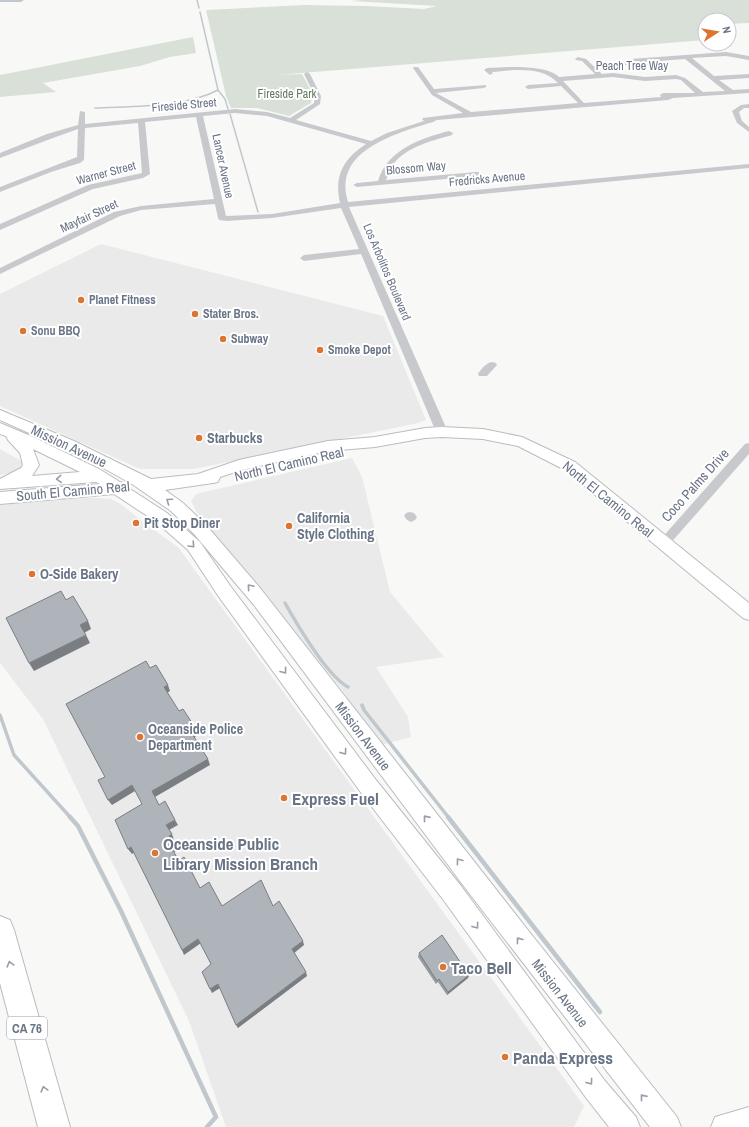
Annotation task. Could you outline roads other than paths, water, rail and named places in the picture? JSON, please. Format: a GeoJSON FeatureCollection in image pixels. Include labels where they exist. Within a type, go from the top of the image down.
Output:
{"type":"FeatureCollection","features":[{"type":"Feature","properties":{"kind":"highway","name":"CA 76"},"geometry":{"type":"LineString","coordinates":[[0,930],[54,1127]]}},
{"type":"Feature","properties":{"kind":"main road","name":"Mission Avenue"},"geometry":{"type":"LineString","coordinates":[[2,422],[28,440],[98,476],[117,488],[161,517],[194,546],[225,592],[369,786],[453,894],[596,1090],[626,1127]]}},
{"type":"Feature","properties":{"kind":"main road","name":"Mission Avenue"},"geometry":{"type":"LineString","coordinates":[[2,422],[100,460],[144,484],[177,508],[220,550],[265,605],[283,632],[568,1004],[668,1127]]}},
{"type":"Feature","properties":{"kind":"main road"},"geometry":{"type":"LineString","coordinates":[[0,484],[21,476],[27,472],[31,465],[27,452],[2,422]]}},
{"type":"Feature","properties":{"kind":"main road","name":"North El Camino Real"},"geometry":{"type":"LineString","coordinates":[[202,478],[227,478],[351,444],[375,442],[425,433],[442,432],[483,434],[522,442],[558,459],[749,613]]}},
{"type":"Feature","properties":{"kind":"main road","name":"North El Camino Real"},"geometry":{"type":"LineString","coordinates":[[144,484],[167,484],[202,478],[239,466],[332,456],[375,442]]}},
{"type":"Feature","properties":{"kind":"main road","name":"South El Camino Real"},"geometry":{"type":"LineString","coordinates":[[0,484],[98,476],[144,484]]}},
{"type":"Feature","properties":{"kind":"main road","name":"South El Camino Real"},"geometry":{"type":"LineString","coordinates":[[0,498],[117,488],[144,484]]}},
{"type":"Feature","properties":{"kind":"main road"},"geometry":{"type":"LineString","coordinates":[[725,1127],[749,1121]]}},
{"type":"Feature","properties":{"kind":"street"},"geometry":{"type":"LineString","coordinates":[[630,63],[731,54],[749,58]]}},
{"type":"Feature","properties":{"kind":"street"},"geometry":{"type":"LineString","coordinates":[[686,57],[749,106]]}},
{"type":"Feature","properties":{"kind":"street"},"geometry":{"type":"LineString","coordinates":[[578,59],[584,60],[600,76]]}},
{"type":"Feature","properties":{"kind":"street"},"geometry":{"type":"LineString","coordinates":[[416,68],[434,94],[470,114]]}},
{"type":"Feature","properties":{"kind":"street"},"geometry":{"type":"LineString","coordinates":[[490,73],[487,70],[518,68],[551,73],[582,104]]}},
{"type":"Feature","properties":{"kind":"street"},"geometry":{"type":"LineString","coordinates":[[290,120],[317,104],[318,96],[307,74]]}},
{"type":"Feature","properties":{"kind":"street","name":"Peach Tree Way"},"geometry":{"type":"LineString","coordinates":[[528,87],[613,75],[646,79],[676,77],[683,79],[701,94]]}},
{"type":"Feature","properties":{"kind":"street"},"geometry":{"type":"LineString","coordinates":[[714,78],[749,76]]}},
{"type":"Feature","properties":{"kind":"street"},"geometry":{"type":"LineString","coordinates":[[628,84],[632,78]]}},
{"type":"Feature","properties":{"kind":"street"},"geometry":{"type":"LineString","coordinates":[[432,91],[484,86]]}},
{"type":"Feature","properties":{"kind":"street","name":"Los Arbolitos Boulevard"},"geometry":{"type":"LineString","coordinates":[[442,432],[344,205],[341,187],[342,178],[349,164],[355,157],[371,143],[386,135],[432,121],[434,118],[749,90]]}},
{"type":"Feature","properties":{"kind":"street"},"geometry":{"type":"LineString","coordinates":[[749,106],[743,106],[735,111],[739,122],[749,130]]}},
{"type":"Feature","properties":{"kind":"street","name":"Fireside Street"},"geometry":{"type":"LineString","coordinates":[[0,156],[50,136],[82,126],[235,111],[254,112],[290,120],[371,143]]}},
{"type":"Feature","properties":{"kind":"street"},"geometry":{"type":"LineString","coordinates":[[0,190],[48,170],[77,161],[81,158],[82,112]]}},
{"type":"Feature","properties":{"kind":"street","name":"Lancer Avenue"},"geometry":{"type":"LineString","coordinates":[[199,115],[222,218],[227,220]]}},
{"type":"Feature","properties":{"kind":"street","name":"Warner Street"},"geometry":{"type":"LineString","coordinates":[[0,227],[91,188],[140,177],[146,174],[141,120]]}},
{"type":"Feature","properties":{"kind":"street"},"geometry":{"type":"LineString","coordinates":[[384,183],[382,180],[387,168],[403,152],[430,139],[449,133]]}},
{"type":"Feature","properties":{"kind":"street","name":"Fredricks Avenue"},"geometry":{"type":"LineString","coordinates":[[227,220],[272,216],[344,205],[749,166]]}},
{"type":"Feature","properties":{"kind":"street","name":"Blossom Way"},"geometry":{"type":"LineString","coordinates":[[357,185],[476,174]]}},
{"type":"Feature","properties":{"kind":"street","name":"Mayfair Street"},"geometry":{"type":"LineString","coordinates":[[0,271],[117,214],[132,210],[218,200]]}},
{"type":"Feature","properties":{"kind":"street"},"geometry":{"type":"LineString","coordinates":[[304,258],[364,251]]}},
{"type":"Feature","properties":{"kind":"street"},"geometry":{"type":"LineString","coordinates":[[483,374],[492,365]]}},
{"type":"Feature","properties":{"kind":"street","name":"Coco Palms Drive"},"geometry":{"type":"LineString","coordinates":[[664,543],[749,447]]}},
{"type":"Feature","properties":{"kind":"waterway"},"geometry":{"type":"LineString","coordinates":[[0,0],[21,0]]}},
{"type":"Feature","properties":{"kind":"waterway"},"geometry":{"type":"LineString","coordinates":[[197,0],[199,8]]}},
{"type":"Feature","properties":{"kind":"waterway"},"geometry":{"type":"LineString","coordinates":[[200,12],[218,90]]}},
{"type":"Feature","properties":{"kind":"waterway"},"geometry":{"type":"LineString","coordinates":[[95,108],[174,103],[205,96],[218,90]]}},
{"type":"Feature","properties":{"kind":"waterway"},"geometry":{"type":"LineString","coordinates":[[218,90],[225,99],[228,109]]}},
{"type":"Feature","properties":{"kind":"waterway"},"geometry":{"type":"LineString","coordinates":[[230,114],[258,212]]}},
{"type":"Feature","properties":{"kind":"waterway"},"geometry":{"type":"LineString","coordinates":[[285,603],[313,649],[331,672],[348,687]]}},
{"type":"Feature","properties":{"kind":"waterway"},"geometry":{"type":"LineString","coordinates":[[362,705],[364,710],[449,818]]}},
{"type":"Feature","properties":{"kind":"waterway"},"geometry":{"type":"LineString","coordinates":[[0,715],[14,755],[71,818]]}},
{"type":"Feature","properties":{"kind":"waterway"},"geometry":{"type":"LineString","coordinates":[[70,817],[78,826],[121,911],[216,1117],[207,1127]]}},
{"type":"Feature","properties":{"kind":"waterway"},"geometry":{"type":"LineString","coordinates":[[448,817],[600,1012]]}},
{"type":"Feature","properties":{"kind":"place","name":"Planet Fitness"},"geometry":{"type":"Point","coordinates":[81,300]}},
{"type":"Feature","properties":{"kind":"place","name":"Stater Bros."},"geometry":{"type":"Point","coordinates":[195,314]}},
{"type":"Feature","properties":{"kind":"place","name":"Sonu BBQ"},"geometry":{"type":"Point","coordinates":[23,331]}},
{"type":"Feature","properties":{"kind":"place","name":"Subway"},"geometry":{"type":"Point","coordinates":[223,339]}},
{"type":"Feature","properties":{"kind":"place","name":"Smoke Depot"},"geometry":{"type":"Point","coordinates":[320,350]}},
{"type":"Feature","properties":{"kind":"place","name":"Starbucks"},"geometry":{"type":"Point","coordinates":[199,438]}},
{"type":"Feature","properties":{"kind":"place","name":"Pit Stop Diner"},"geometry":{"type":"Point","coordinates":[136,523]}},
{"type":"Feature","properties":{"kind":"place","name":"California Style Clothing"},"geometry":{"type":"Point","coordinates":[289,526]}},
{"type":"Feature","properties":{"kind":"place","name":"O-Side Bakery"},"geometry":{"type":"Point","coordinates":[32,574]}},
{"type":"Feature","properties":{"kind":"place","name":"Oceanside Police Department"},"geometry":{"type":"Point","coordinates":[140,737]}},
{"type":"Feature","properties":{"kind":"place","name":"Express Fuel"},"geometry":{"type":"Point","coordinates":[284,798]}},
{"type":"Feature","properties":{"kind":"place","name":"Oceanside Public Library Mission Branch"},"geometry":{"type":"Point","coordinates":[155,853]}},
{"type":"Feature","properties":{"kind":"place","name":"Taco Bell"},"geometry":{"type":"Point","coordinates":[443,967]}},
{"type":"Feature","properties":{"kind":"place","name":"Panda Express"},"geometry":{"type":"Point","coordinates":[505,1057]}},
{"type":"Feature","properties":{"kind":"park label","name":"Fireside Park"},"geometry":{"type":"Point","coordinates":[287,94]}}]}
